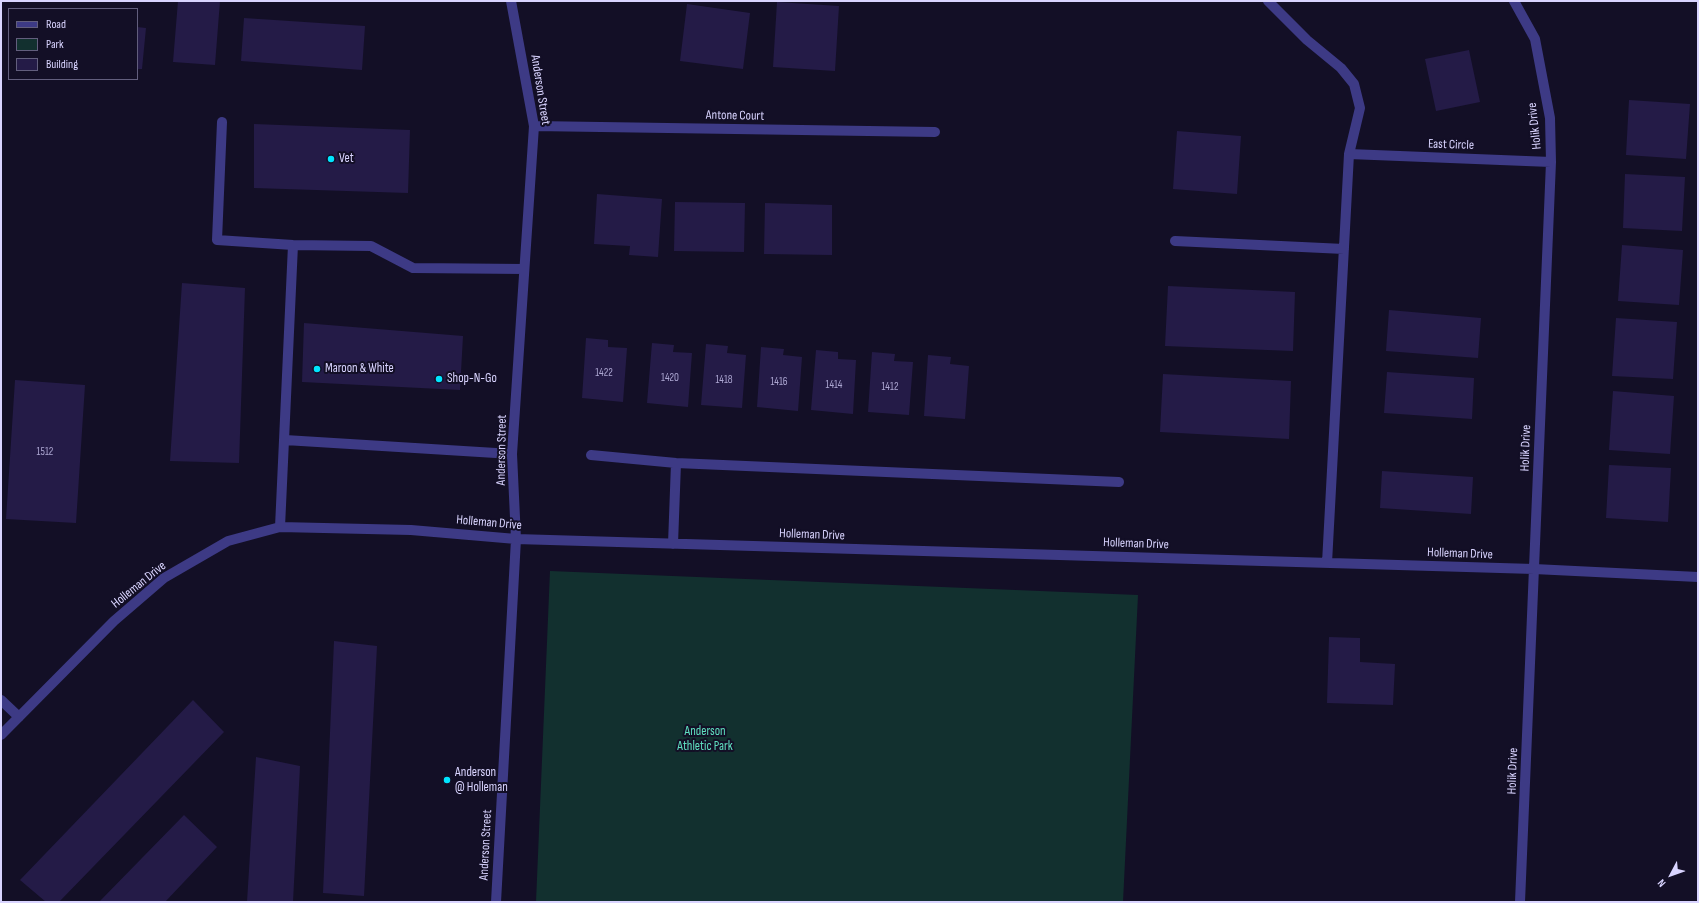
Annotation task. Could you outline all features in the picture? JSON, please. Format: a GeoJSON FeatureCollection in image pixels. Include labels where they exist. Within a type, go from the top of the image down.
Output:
{"type":"FeatureCollection","features":[{"type":"Feature","properties":{"kind":"street","name":"Anderson Street"},"geometry":{"type":"LineString","coordinates":[[496,902],[516,539],[512,454],[534,126],[511,1]]}},
{"type":"Feature","properties":{"kind":"street"},"geometry":{"type":"LineString","coordinates":[[1268,1],[1307,40],[1342,68],[1354,84],[1360,108],[1349,154],[1327,563]]}},
{"type":"Feature","properties":{"kind":"street","name":"Holik Drive"},"geometry":{"type":"LineString","coordinates":[[1514,1],[1535,39],[1550,118],[1551,162],[1520,902]]}},
{"type":"Feature","properties":{"kind":"street"},"geometry":{"type":"LineString","coordinates":[[222,122],[217,240],[293,246],[371,246],[413,268],[524,269]]}},
{"type":"Feature","properties":{"kind":"street","name":"Antone Court"},"geometry":{"type":"LineString","coordinates":[[534,126],[935,132]]}},
{"type":"Feature","properties":{"kind":"street","name":"East Circle"},"geometry":{"type":"LineString","coordinates":[[1349,154],[1551,162]]}},
{"type":"Feature","properties":{"kind":"street"},"geometry":{"type":"LineString","coordinates":[[1175,242],[1344,249]]}},
{"type":"Feature","properties":{"kind":"street"},"geometry":{"type":"LineString","coordinates":[[280,527],[293,246]]}},
{"type":"Feature","properties":{"kind":"street"},"geometry":{"type":"LineString","coordinates":[[285,440],[512,454]]}},
{"type":"Feature","properties":{"kind":"street"},"geometry":{"type":"LineString","coordinates":[[591,455],[676,463],[1119,482]]}},
{"type":"Feature","properties":{"kind":"street"},"geometry":{"type":"LineString","coordinates":[[673,544],[676,463]]}},
{"type":"Feature","properties":{"kind":"street","name":"Holleman Drive"},"geometry":{"type":"LineString","coordinates":[[1,735],[114,621],[164,578],[228,541],[280,527],[411,530],[516,539],[1534,569],[1698,577]]}},
{"type":"Feature","properties":{"kind":"street"},"geometry":{"type":"LineString","coordinates":[[1,700],[19,717]]}},
{"type":"Feature","properties":{"kind":"green space","name":"Anderson Athletic Park"},"geometry":{"type":"Polygon","coordinates":[[[550,571],[1138,595],[1123,902],[536,902],[550,571]]]}},
{"type":"Feature","properties":{"kind":"building"},"geometry":{"type":"Polygon","coordinates":[[[178,1],[220,1],[215,65],[173,62],[178,1]]]}},
{"type":"Feature","properties":{"kind":"building"},"geometry":{"type":"Polygon","coordinates":[[[777,2],[839,6],[835,71],[773,67],[777,2]]]}},
{"type":"Feature","properties":{"kind":"building"},"geometry":{"type":"Polygon","coordinates":[[[687,4],[750,13],[743,69],[680,61],[687,4]]]}},
{"type":"Feature","properties":{"kind":"building"},"geometry":{"type":"Polygon","coordinates":[[[244,18],[365,26],[362,70],[241,61],[244,18]]]}},
{"type":"Feature","properties":{"kind":"building"},"geometry":{"type":"Polygon","coordinates":[[[138,27],[146,28],[142,69],[138,69],[138,27]]]}},
{"type":"Feature","properties":{"kind":"building"},"geometry":{"type":"Polygon","coordinates":[[[1469,50],[1480,102],[1436,111],[1425,59],[1469,50]]]}},
{"type":"Feature","properties":{"kind":"building"},"geometry":{"type":"Polygon","coordinates":[[[1629,100],[1690,104],[1686,159],[1626,155],[1629,100]]]}},
{"type":"Feature","properties":{"kind":"building","name":"Vet"},"geometry":{"type":"Polygon","coordinates":[[[254,124],[410,130],[408,193],[254,188],[254,124]]]}},
{"type":"Feature","properties":{"kind":"building"},"geometry":{"type":"Polygon","coordinates":[[[1177,131],[1241,136],[1237,194],[1173,189],[1177,131]]]}},
{"type":"Feature","properties":{"kind":"building"},"geometry":{"type":"Polygon","coordinates":[[[1625,174],[1685,177],[1682,231],[1623,228],[1625,174]]]}},
{"type":"Feature","properties":{"kind":"building"},"geometry":{"type":"Polygon","coordinates":[[[597,194],[662,199],[658,257],[629,255],[630,246],[594,244],[597,194]]]}},
{"type":"Feature","properties":{"kind":"building"},"geometry":{"type":"Polygon","coordinates":[[[675,202],[745,203],[744,252],[674,251],[675,202]]]}},
{"type":"Feature","properties":{"kind":"building"},"geometry":{"type":"Polygon","coordinates":[[[765,203],[832,205],[832,255],[764,254],[765,203]]]}},
{"type":"Feature","properties":{"kind":"building"},"geometry":{"type":"Polygon","coordinates":[[[1622,245],[1683,250],[1679,305],[1618,301],[1622,245]]]}},
{"type":"Feature","properties":{"kind":"building"},"geometry":{"type":"Polygon","coordinates":[[[182,283],[245,288],[239,463],[170,461],[182,283]]]}},
{"type":"Feature","properties":{"kind":"building"},"geometry":{"type":"Polygon","coordinates":[[[1168,286],[1295,292],[1293,351],[1165,346],[1168,286]]]}},
{"type":"Feature","properties":{"kind":"building"},"geometry":{"type":"Polygon","coordinates":[[[1389,310],[1481,318],[1478,358],[1386,351],[1389,310]]]}},
{"type":"Feature","properties":{"kind":"building"},"geometry":{"type":"Polygon","coordinates":[[[1616,318],[1677,322],[1673,379],[1612,376],[1616,318]]]}},
{"type":"Feature","properties":{"kind":"building"},"geometry":{"type":"Polygon","coordinates":[[[304,323],[463,336],[460,390],[302,382],[304,323]]]}},
{"type":"Feature","properties":{"kind":"building"},"geometry":{"type":"Polygon","coordinates":[[[586,338],[608,340],[608,347],[627,348],[623,402],[582,398],[586,338]]]}},
{"type":"Feature","properties":{"kind":"building"},"geometry":{"type":"Polygon","coordinates":[[[652,343],[674,345],[673,352],[692,353],[688,407],[647,403],[652,343]]]}},
{"type":"Feature","properties":{"kind":"building"},"geometry":{"type":"Polygon","coordinates":[[[706,344],[728,346],[727,353],[746,355],[742,408],[701,405],[706,344]]]}},
{"type":"Feature","properties":{"kind":"building"},"geometry":{"type":"Polygon","coordinates":[[[761,347],[784,349],[783,355],[802,357],[798,411],[757,407],[761,347]]]}},
{"type":"Feature","properties":{"kind":"building"},"geometry":{"type":"Polygon","coordinates":[[[816,350],[838,352],[838,359],[856,360],[853,414],[811,410],[816,350]]]}},
{"type":"Feature","properties":{"kind":"building"},"geometry":{"type":"Polygon","coordinates":[[[872,352],[895,354],[894,361],[913,362],[909,415],[868,412],[872,352]]]}},
{"type":"Feature","properties":{"kind":"building"},"geometry":{"type":"Polygon","coordinates":[[[928,355],[951,357],[950,364],[969,366],[965,419],[924,416],[928,355]]]}},
{"type":"Feature","properties":{"kind":"building"},"geometry":{"type":"Polygon","coordinates":[[[1387,372],[1474,378],[1472,419],[1384,413],[1387,372]]]}},
{"type":"Feature","properties":{"kind":"building"},"geometry":{"type":"Polygon","coordinates":[[[1163,374],[1291,381],[1289,439],[1160,432],[1163,374]]]}},
{"type":"Feature","properties":{"kind":"building"},"geometry":{"type":"Polygon","coordinates":[[[15,380],[85,385],[76,523],[6,519],[15,380]]]}},
{"type":"Feature","properties":{"kind":"building"},"geometry":{"type":"Polygon","coordinates":[[[1613,391],[1674,396],[1670,454],[1609,450],[1613,391]]]}},
{"type":"Feature","properties":{"kind":"building"},"geometry":{"type":"Polygon","coordinates":[[[1609,465],[1671,468],[1668,522],[1606,518],[1609,465]]]}},
{"type":"Feature","properties":{"kind":"building"},"geometry":{"type":"Polygon","coordinates":[[[1382,471],[1473,477],[1471,514],[1380,508],[1382,471]]]}},
{"type":"Feature","properties":{"kind":"building"},"geometry":{"type":"Polygon","coordinates":[[[1329,637],[1360,638],[1360,662],[1395,664],[1393,705],[1327,703],[1329,637]]]}},
{"type":"Feature","properties":{"kind":"building"},"geometry":{"type":"Polygon","coordinates":[[[334,641],[377,646],[364,896],[323,893],[334,641]]]}},
{"type":"Feature","properties":{"kind":"building"},"geometry":{"type":"Polygon","coordinates":[[[193,700],[224,732],[59,902],[46,902],[20,880],[193,700]]]}},
{"type":"Feature","properties":{"kind":"building"},"geometry":{"type":"Polygon","coordinates":[[[256,757],[300,766],[293,902],[247,902],[256,757]]]}},
{"type":"Feature","properties":{"kind":"building"},"geometry":{"type":"Polygon","coordinates":[[[184,815],[217,847],[165,902],[99,902],[184,815]]]}},
{"type":"Feature","properties":{"kind":"place","name":"Vet"},"geometry":{"type":"Point","coordinates":[331,159]}},
{"type":"Feature","properties":{"kind":"place","name":"Maroon & White"},"geometry":{"type":"Point","coordinates":[317,369]}},
{"type":"Feature","properties":{"kind":"place","name":"Shop-N-Go"},"geometry":{"type":"Point","coordinates":[439,379]}},
{"type":"Feature","properties":{"kind":"place","name":"Anderson @ Holleman"},"geometry":{"type":"Point","coordinates":[447,780]}}]}
